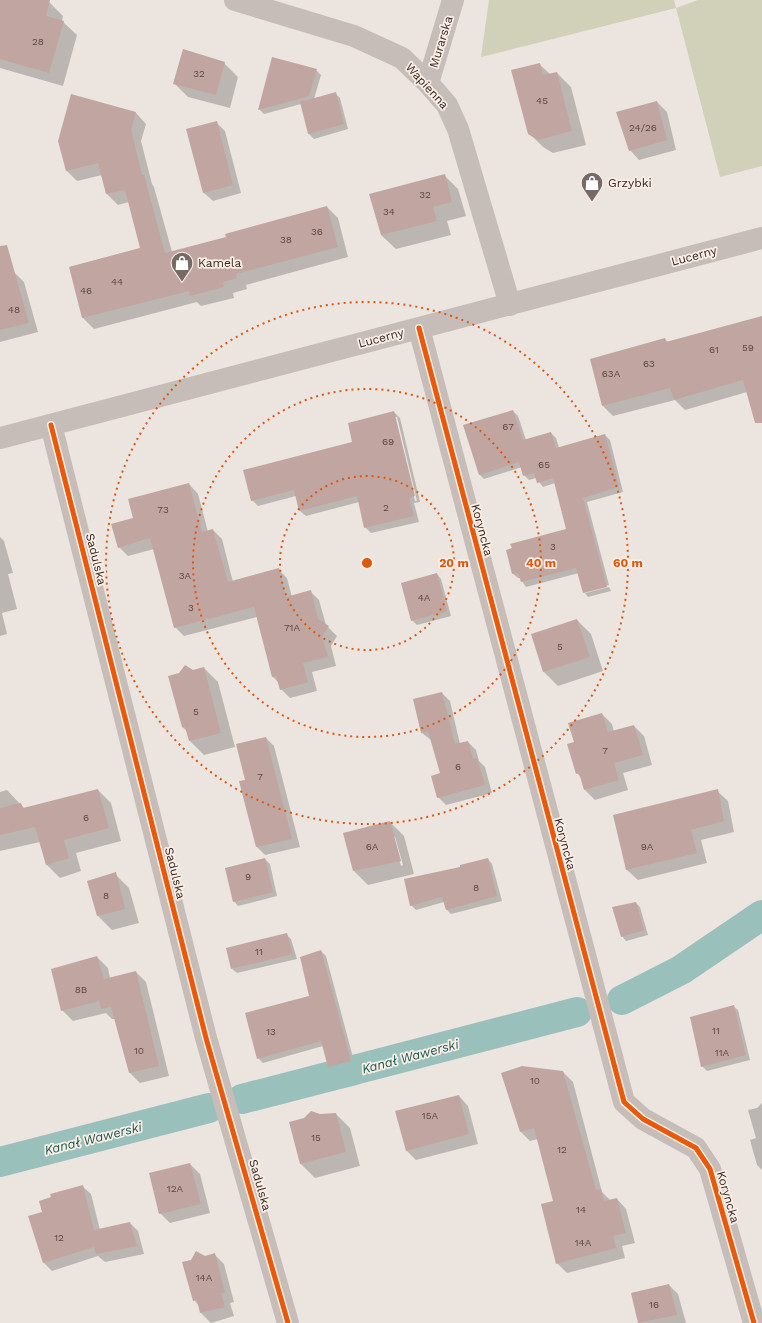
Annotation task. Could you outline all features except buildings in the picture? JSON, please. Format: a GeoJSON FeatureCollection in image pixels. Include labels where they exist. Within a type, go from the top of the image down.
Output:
{"type":"FeatureCollection","features":[{"type":"Feature","properties":{"kind":"street","name":"Wapienna"},"geometry":{"type":"LineString","coordinates":[[235,0],[354,36],[402,58],[447,105],[458,129],[510,306]]}},
{"type":"Feature","properties":{"kind":"street","name":"Murarska"},"geometry":{"type":"LineString","coordinates":[[428,84],[453,0]]}},
{"type":"Feature","properties":{"kind":"street","name":"Lucerny"},"geometry":{"type":"LineString","coordinates":[[0,438],[419,328],[510,306],[762,238]]}},
{"type":"Feature","properties":{"kind":"street","name":"Koryncka"},"geometry":{"type":"LineString","coordinates":[[419,328],[624,1102],[643,1119],[696,1148],[710,1169],[754,1323]]}},
{"type":"Feature","properties":{"kind":"street","name":"Sadulska"},"geometry":{"type":"LineString","coordinates":[[51,425],[206,1038],[288,1323]]}},
{"type":"Feature","properties":{"kind":"green space"},"geometry":{"type":"Polygon","coordinates":[[[489,0],[674,0],[676,8],[481,57],[489,0]]]}},
{"type":"Feature","properties":{"kind":"green space"},"geometry":{"type":"Polygon","coordinates":[[[698,0],[762,0],[762,166],[720,177],[676,8],[698,0]]]}},
{"type":"Feature","properties":{"kind":"green space"},"geometry":{"type":"Polygon","coordinates":[[[762,901],[762,931],[691,976],[653,996],[614,1010],[610,993],[651,976],[670,965],[708,941],[762,901]]]}},
{"type":"Feature","properties":{"kind":"green space"},"geometry":{"type":"Polygon","coordinates":[[[576,1000],[582,1024],[356,1081],[358,1085],[250,1110],[245,1090],[576,1000]]]}},
{"type":"Feature","properties":{"kind":"green space"},"geometry":{"type":"Polygon","coordinates":[[[206,1096],[213,1122],[0,1175],[0,1147],[206,1096]]]}},
{"type":"Feature","properties":{"kind":"waterway","name":"Kanał Wawerski"},"geometry":{"type":"LineString","coordinates":[[622,1000],[681,970],[762,915]]}},
{"type":"Feature","properties":{"kind":"waterway","name":"Kanał Wawerski"},"geometry":{"type":"LineString","coordinates":[[242,1099],[577,1012]]}},
{"type":"Feature","properties":{"kind":"waterway","name":"Kanał Wawerski"},"geometry":{"type":"LineString","coordinates":[[0,1162],[209,1108]]}},
{"type":"Feature","properties":{"kind":"cycle path"},"geometry":{"type":"LineString","coordinates":[[419,328],[624,1102],[643,1119],[696,1148],[710,1169],[754,1323]]}},
{"type":"Feature","properties":{"kind":"cycle path"},"geometry":{"type":"LineString","coordinates":[[51,425],[206,1038],[288,1323]]}},
{"type":"Feature","properties":{"kind":"place","name":"Grzybki"},"geometry":{"type":"Point","coordinates":[592,202]}},
{"type":"Feature","properties":{"kind":"place","name":"Kamela"},"geometry":{"type":"Point","coordinates":[182,282]}}]}
